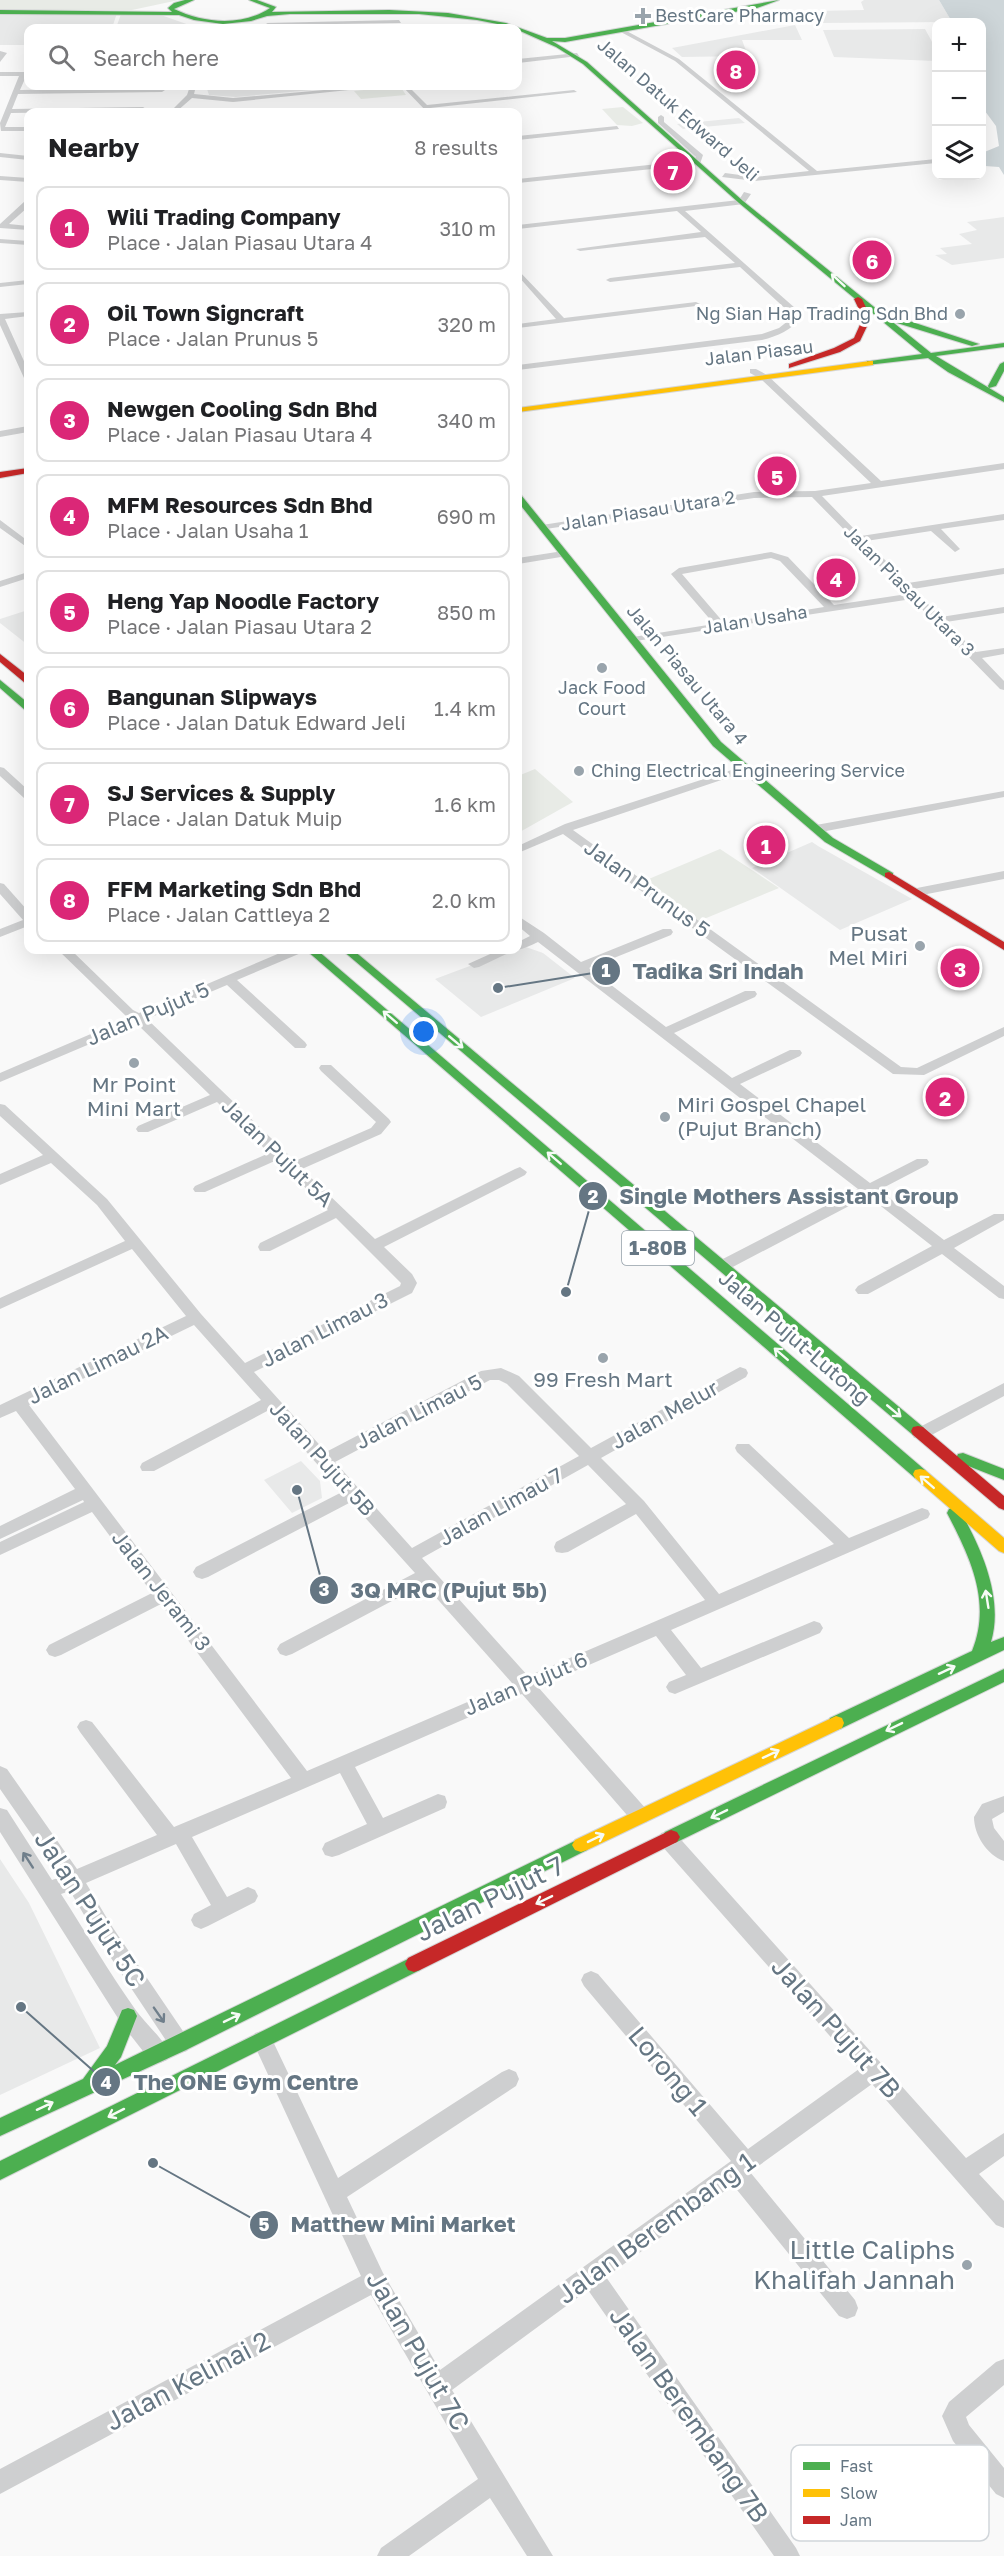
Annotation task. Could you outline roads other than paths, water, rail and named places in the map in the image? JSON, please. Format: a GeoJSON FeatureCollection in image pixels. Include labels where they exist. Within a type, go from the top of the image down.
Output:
{"type":"FeatureCollection","features":[{"type":"Feature","properties":{"kind":"main road"},"geometry":{"type":"LineString","coordinates":[[0,12],[124,12],[177,9],[191,0]]}},
{"type":"Feature","properties":{"kind":"main road"},"geometry":{"type":"LineString","coordinates":[[252,0],[268,14],[397,20],[415,13],[503,24]]}},
{"type":"Feature","properties":{"kind":"main road"},"geometry":{"type":"LineString","coordinates":[[522,27],[563,43],[621,30],[757,6],[776,0]]}},
{"type":"Feature","properties":{"kind":"main road"},"geometry":{"type":"LineString","coordinates":[[177,9],[204,24]]}},
{"type":"Feature","properties":{"kind":"main road"},"geometry":{"type":"LineString","coordinates":[[217,24],[268,14],[309,10],[441,12],[513,24]]}},
{"type":"Feature","properties":{"kind":"main road"},"geometry":{"type":"LineString","coordinates":[[522,29],[547,36],[593,36]]}},
{"type":"Feature","properties":{"kind":"main road"},"geometry":{"type":"LineString","coordinates":[[578,52],[593,36]]}},
{"type":"Feature","properties":{"kind":"main road","name":"Jalan Datuk Edward Jeli"},"geometry":{"type":"LineString","coordinates":[[563,43],[610,72],[725,175],[742,194]]}},
{"type":"Feature","properties":{"kind":"main road","name":"Jalan Datuk Edward Jeli"},"geometry":{"type":"LineString","coordinates":[[578,52],[697,162],[742,194],[810,250],[858,298],[928,350]]}},
{"type":"Feature","properties":{"kind":"main road","name":"Jalan Datuk Edward Jeli"},"geometry":{"type":"LineString","coordinates":[[810,250],[852,276],[928,350]]}},
{"type":"Feature","properties":{"kind":"main road"},"geometry":{"type":"LineString","coordinates":[[765,380],[837,350],[868,330],[867,313],[858,298]]}},
{"type":"Feature","properties":{"kind":"main road"},"geometry":{"type":"LineString","coordinates":[[900,321],[975,344]]}},
{"type":"Feature","properties":{"kind":"main road","name":"Jalan Piasau"},"geometry":{"type":"LineString","coordinates":[[787,372],[1004,339]]}},
{"type":"Feature","properties":{"kind":"main road"},"geometry":{"type":"LineString","coordinates":[[893,344],[928,350],[998,390],[1004,364]]}},
{"type":"Feature","properties":{"kind":"main road","name":"Jalan Piasau"},"geometry":{"type":"LineString","coordinates":[[787,372],[883,362],[928,350],[1004,345]]}},
{"type":"Feature","properties":{"kind":"main road"},"geometry":{"type":"LineString","coordinates":[[928,350],[961,375],[1004,400]]}},
{"type":"Feature","properties":{"kind":"main road"},"geometry":{"type":"LineString","coordinates":[[883,362],[914,363],[961,375]]}},
{"type":"Feature","properties":{"kind":"main road"},"geometry":{"type":"LineString","coordinates":[[694,387],[748,377],[745,374],[734,373]]}},
{"type":"Feature","properties":{"kind":"main road","name":"Jalan Piasau"},"geometry":{"type":"LineString","coordinates":[[522,404],[734,373],[765,380]]}},
{"type":"Feature","properties":{"kind":"main road","name":"Jalan Piasau"},"geometry":{"type":"LineString","coordinates":[[522,404],[765,380]]}},
{"type":"Feature","properties":{"kind":"main road"},"geometry":{"type":"LineString","coordinates":[[0,475],[24,472]]}},
{"type":"Feature","properties":{"kind":"main road"},"geometry":{"type":"LineString","coordinates":[[0,481],[24,478]]}},
{"type":"Feature","properties":{"kind":"main road","name":"Jalan Piasau Utara 4"},"geometry":{"type":"LineString","coordinates":[[522,502],[717,744],[744,769],[816,830],[850,854],[917,892],[1004,948]]}},
{"type":"Feature","properties":{"kind":"main road"},"geometry":{"type":"LineString","coordinates":[[0,657],[24,675]]}},
{"type":"Feature","properties":{"kind":"main road"},"geometry":{"type":"LineString","coordinates":[[0,683],[24,704]]}},
{"type":"Feature","properties":{"kind":"main road","name":"Jalan Pujut-Lutong"},"geometry":{"type":"LineString","coordinates":[[316,954],[1004,1547]]}},
{"type":"Feature","properties":{"kind":"main road","name":"Jalan Pujut-Lutong"},"geometry":{"type":"LineString","coordinates":[[352,954],[1004,1504]]}},
{"type":"Feature","properties":{"kind":"main road"},"geometry":{"type":"LineString","coordinates":[[934,1445],[1004,1475]]}},
{"type":"Feature","properties":{"kind":"main road"},"geometry":{"type":"LineString","coordinates":[[945,1497],[968,1538],[985,1590],[990,1625],[987,1638],[978,1655]]}},
{"type":"Feature","properties":{"kind":"main road","name":"Jalan Pujut 7"},"geometry":{"type":"LineString","coordinates":[[184,2055],[640,1816],[1004,1643]]}},
{"type":"Feature","properties":{"kind":"main road","name":"Jalan Pujut 7"},"geometry":{"type":"LineString","coordinates":[[0,2171],[896,1726],[1004,1676]]}},
{"type":"Feature","properties":{"kind":"main road"},"geometry":{"type":"LineString","coordinates":[[0,2127],[160,2053],[184,2055],[198,2061],[341,1990],[389,1976]]}},
{"type":"Feature","properties":{"kind":"main road"},"geometry":{"type":"LineString","coordinates":[[90,2085],[113,2055],[125,2030],[128,2016]]}},
{"type":"Feature","properties":{"kind":"street"},"geometry":{"type":"LineString","coordinates":[[621,30],[677,60],[815,173]]}},
{"type":"Feature","properties":{"kind":"street"},"geometry":{"type":"LineString","coordinates":[[522,60],[578,52]]}},
{"type":"Feature","properties":{"kind":"street"},"geometry":{"type":"LineString","coordinates":[[0,74],[24,74]]}},
{"type":"Feature","properties":{"kind":"street"},"geometry":{"type":"LineString","coordinates":[[0,131],[24,78]]}},
{"type":"Feature","properties":{"kind":"street"},"geometry":{"type":"LineString","coordinates":[[16,92],[162,90]]}},
{"type":"Feature","properties":{"kind":"street"},"geometry":{"type":"LineString","coordinates":[[177,108],[190,96],[192,90]]}},
{"type":"Feature","properties":{"kind":"street"},"geometry":{"type":"LineString","coordinates":[[190,96],[233,100],[342,90]]}},
{"type":"Feature","properties":{"kind":"street"},"geometry":{"type":"LineString","coordinates":[[409,90],[426,108]]}},
{"type":"Feature","properties":{"kind":"street"},"geometry":{"type":"LineString","coordinates":[[444,108],[574,92]]}},
{"type":"Feature","properties":{"kind":"street"},"geometry":{"type":"LineString","coordinates":[[9,111],[24,111]]}},
{"type":"Feature","properties":{"kind":"street"},"geometry":{"type":"LineString","coordinates":[[522,181],[697,162],[700,157],[660,122],[661,117]]}},
{"type":"Feature","properties":{"kind":"street"},"geometry":{"type":"LineString","coordinates":[[522,138],[617,128]]}},
{"type":"Feature","properties":{"kind":"street"},"geometry":{"type":"LineString","coordinates":[[0,131],[24,129]]}},
{"type":"Feature","properties":{"kind":"street"},"geometry":{"type":"LineString","coordinates":[[0,131],[24,134]]}},
{"type":"Feature","properties":{"kind":"street"},"geometry":{"type":"LineString","coordinates":[[0,155],[24,158]]}},
{"type":"Feature","properties":{"kind":"street"},"geometry":{"type":"LineString","coordinates":[[522,227],[679,209],[742,194],[743,181],[755,179],[932,161]]}},
{"type":"Feature","properties":{"kind":"street"},"geometry":{"type":"LineString","coordinates":[[725,175],[755,179]]}},
{"type":"Feature","properties":{"kind":"street"},"geometry":{"type":"LineString","coordinates":[[0,178],[24,180]]}},
{"type":"Feature","properties":{"kind":"street"},"geometry":{"type":"LineString","coordinates":[[2,226],[24,207]]}},
{"type":"Feature","properties":{"kind":"street"},"geometry":{"type":"LineString","coordinates":[[522,367],[762,337],[783,330],[798,316],[679,209]]}},
{"type":"Feature","properties":{"kind":"street"},"geometry":{"type":"LineString","coordinates":[[2,226],[24,228]]}},
{"type":"Feature","properties":{"kind":"street"},"geometry":{"type":"LineString","coordinates":[[579,249],[707,234]]}},
{"type":"Feature","properties":{"kind":"street"},"geometry":{"type":"LineString","coordinates":[[0,241],[24,243]]}},
{"type":"Feature","properties":{"kind":"street"},"geometry":{"type":"LineString","coordinates":[[602,272],[613,283],[741,264]]}},
{"type":"Feature","properties":{"kind":"street"},"geometry":{"type":"LineString","coordinates":[[522,279],[529,290],[562,321]]}},
{"type":"Feature","properties":{"kind":"street"},"geometry":{"type":"LineString","coordinates":[[0,285],[24,282]]}},
{"type":"Feature","properties":{"kind":"street"},"geometry":{"type":"LineString","coordinates":[[522,326],[696,304]]}},
{"type":"Feature","properties":{"kind":"street"},"geometry":{"type":"LineString","coordinates":[[24,314],[0,317],[24,369]]}},
{"type":"Feature","properties":{"kind":"street"},"geometry":{"type":"LineString","coordinates":[[15,350],[24,349]]}},
{"type":"Feature","properties":{"kind":"street"},"geometry":{"type":"LineString","coordinates":[[765,380],[879,485]]}},
{"type":"Feature","properties":{"kind":"street"},"geometry":{"type":"LineString","coordinates":[[0,434],[24,430]]}},
{"type":"Feature","properties":{"kind":"street","name":"Jalan Piasau Utara 2"},"geometry":{"type":"LineString","coordinates":[[542,528],[754,495],[815,494],[1004,466]]}},
{"type":"Feature","properties":{"kind":"street","name":"Jalan Piasau Utara 3"},"geometry":{"type":"LineString","coordinates":[[815,494],[1004,687]]}},
{"type":"Feature","properties":{"kind":"street"},"geometry":{"type":"LineString","coordinates":[[858,539],[1002,519]]}},
{"type":"Feature","properties":{"kind":"street"},"geometry":{"type":"LineString","coordinates":[[933,527],[955,549]]}},
{"type":"Feature","properties":{"kind":"street"},"geometry":{"type":"LineString","coordinates":[[2,528],[24,541]]}},
{"type":"Feature","properties":{"kind":"street"},"geometry":{"type":"LineString","coordinates":[[522,560],[563,554]]}},
{"type":"Feature","properties":{"kind":"street"},"geometry":{"type":"LineString","coordinates":[[720,626],[676,574],[679,571],[771,555],[784,559],[831,608]]}},
{"type":"Feature","properties":{"kind":"street"},"geometry":{"type":"LineString","coordinates":[[905,587],[1004,571]]}},
{"type":"Feature","properties":{"kind":"street"},"geometry":{"type":"LineString","coordinates":[[0,584],[24,576]]}},
{"type":"Feature","properties":{"kind":"street","name":"Jalan Usaha"},"geometry":{"type":"LineString","coordinates":[[633,640],[913,596]]}},
{"type":"Feature","properties":{"kind":"street"},"geometry":{"type":"LineString","coordinates":[[939,620],[1004,610]]}},
{"type":"Feature","properties":{"kind":"street"},"geometry":{"type":"LineString","coordinates":[[974,656],[1004,651]]}},
{"type":"Feature","properties":{"kind":"street"},"geometry":{"type":"LineString","coordinates":[[522,848],[564,829],[744,769]]}},
{"type":"Feature","properties":{"kind":"street"},"geometry":{"type":"LineString","coordinates":[[1,773],[24,793]]}},
{"type":"Feature","properties":{"kind":"street"},"geometry":{"type":"LineString","coordinates":[[816,830],[1004,794]]}},
{"type":"Feature","properties":{"kind":"street","name":"Jalan Prunus 5"},"geometry":{"type":"LineString","coordinates":[[564,829],[898,1071],[919,1072],[1004,1031]]}},
{"type":"Feature","properties":{"kind":"street"},"geometry":{"type":"LineString","coordinates":[[917,892],[1004,875]]}},
{"type":"Feature","properties":{"kind":"street"},"geometry":{"type":"LineString","coordinates":[[0,887],[24,915]]}},
{"type":"Feature","properties":{"kind":"street"},"geometry":{"type":"LineString","coordinates":[[0,933],[24,922]]}},
{"type":"Feature","properties":{"kind":"street"},"geometry":{"type":"LineString","coordinates":[[522,923],[1004,1294]]}},
{"type":"Feature","properties":{"kind":"street"},"geometry":{"type":"LineString","coordinates":[[581,967],[667,932]]}},
{"type":"Feature","properties":{"kind":"street"},"geometry":{"type":"LineString","coordinates":[[522,944],[540,936]]}},
{"type":"Feature","properties":{"kind":"street","name":"Jalan Pujut 5A"},"geometry":{"type":"LineString","coordinates":[[69,954],[407,1278],[409,1283],[407,1289]]}},
{"type":"Feature","properties":{"kind":"street","name":"Jalan Pujut 5"},"geometry":{"type":"LineString","coordinates":[[0,1078],[287,954]]}},
{"type":"Feature","properties":{"kind":"street"},"geometry":{"type":"LineString","coordinates":[[474,964],[499,954]]}},
{"type":"Feature","properties":{"kind":"street"},"geometry":{"type":"LineString","coordinates":[[228,979],[300,1045]]}},
{"type":"Feature","properties":{"kind":"street"},"geometry":{"type":"LineString","coordinates":[[666,1032],[750,994]]}},
{"type":"Feature","properties":{"kind":"street"},"geometry":{"type":"LineString","coordinates":[[731,1083],[795,1053]]}},
{"type":"Feature","properties":{"kind":"street"},"geometry":{"type":"LineString","coordinates":[[292,1168],[376,1131],[384,1122],[326,1068]]}},
{"type":"Feature","properties":{"kind":"street"},"geometry":{"type":"LineString","coordinates":[[143,1129],[219,1096]]}},
{"type":"Feature","properties":{"kind":"street","name":"Jalan Pujut 5B"},"geometry":{"type":"LineString","coordinates":[[0,1107],[102,1202],[196,1318],[640,1816]]}},
{"type":"Feature","properties":{"kind":"street"},"geometry":{"type":"LineString","coordinates":[[200,1189],[278,1154]]}},
{"type":"Feature","properties":{"kind":"street"},"geometry":{"type":"LineString","coordinates":[[0,1180],[53,1156]]}},
{"type":"Feature","properties":{"kind":"street"},"geometry":{"type":"LineString","coordinates":[[722,1266],[922,1162]]}},
{"type":"Feature","properties":{"kind":"street"},"geometry":{"type":"LineString","coordinates":[[373,1246],[520,1172]]}},
{"type":"Feature","properties":{"kind":"street"},"geometry":{"type":"LineString","coordinates":[[265,1246],[337,1211]]}},
{"type":"Feature","properties":{"kind":"street"},"geometry":{"type":"LineString","coordinates":[[863,1290],[999,1217]]}},
{"type":"Feature","properties":{"kind":"street"},"geometry":{"type":"LineString","coordinates":[[0,1304],[135,1242]]}},
{"type":"Feature","properties":{"kind":"street","name":"Jalan Limau 3"},"geometry":{"type":"LineString","coordinates":[[243,1371],[407,1289]]}},
{"type":"Feature","properties":{"kind":"street","name":"Jalan Limau 2A"},"geometry":{"type":"LineString","coordinates":[[0,1412],[196,1318]]}},
{"type":"Feature","properties":{"kind":"street","name":"Jalan Melur"},"geometry":{"type":"LineString","coordinates":[[591,1456],[740,1373]]}},
{"type":"Feature","properties":{"kind":"street","name":"Jalan Limau 5"},"geometry":{"type":"LineString","coordinates":[[324,1460],[487,1376],[501,1374],[513,1380],[638,1505],[716,1602]]}},
{"type":"Feature","properties":{"kind":"street"},"geometry":{"type":"LineString","coordinates":[[920,1434],[1004,1389]]}},
{"type":"Feature","properties":{"kind":"street","name":"Jalan Jerami 3"},"geometry":{"type":"LineString","coordinates":[[19,1402],[303,1780]]}},
{"type":"Feature","properties":{"kind":"street"},"geometry":{"type":"LineString","coordinates":[[148,1467],[271,1402]]}},
{"type":"Feature","properties":{"kind":"street"},"geometry":{"type":"LineString","coordinates":[[743,1448],[847,1546]]}},
{"type":"Feature","properties":{"kind":"street","name":"Jalan Limau 7"},"geometry":{"type":"LineString","coordinates":[[410,1557],[591,1456]]}},
{"type":"Feature","properties":{"kind":"street"},"geometry":{"type":"LineString","coordinates":[[202,1572],[353,1494]]}},
{"type":"Feature","properties":{"kind":"street"},"geometry":{"type":"LineString","coordinates":[[0,1533],[90,1498]]}},
{"type":"Feature","properties":{"kind":"street"},"geometry":{"type":"LineString","coordinates":[[0,1549],[90,1498]]}},
{"type":"Feature","properties":{"kind":"street"},"geometry":{"type":"LineString","coordinates":[[562,1547],[638,1505]]}},
{"type":"Feature","properties":{"kind":"street","name":"Jalan Pujut 6"},"geometry":{"type":"LineString","coordinates":[[48,1891],[922,1514]]}},
{"type":"Feature","properties":{"kind":"street"},"geometry":{"type":"LineString","coordinates":[[286,1648],[426,1575]]}},
{"type":"Feature","properties":{"kind":"street"},"geometry":{"type":"LineString","coordinates":[[56,1650],[163,1595]]}},
{"type":"Feature","properties":{"kind":"street"},"geometry":{"type":"LineString","coordinates":[[659,1627],[698,1677]]}},
{"type":"Feature","properties":{"kind":"street"},"geometry":{"type":"LineString","coordinates":[[675,1687],[814,1628]]}},
{"type":"Feature","properties":{"kind":"street"},"geometry":{"type":"LineString","coordinates":[[86,1727],[175,1835],[223,1909]]}},
{"type":"Feature","properties":{"kind":"street"},"geometry":{"type":"LineString","coordinates":[[343,1762],[379,1828]]}},
{"type":"Feature","properties":{"kind":"street","name":"Jalan Pujut 5C"},"geometry":{"type":"LineString","coordinates":[[0,1774],[73,1879],[184,2055]]}},
{"type":"Feature","properties":{"kind":"street"},"geometry":{"type":"LineString","coordinates":[[332,1850],[438,1802]]}},
{"type":"Feature","properties":{"kind":"street"},"geometry":{"type":"LineString","coordinates":[[1004,1804],[989,1810],[982,1816],[982,1823],[989,1837],[1004,1853]]}},
{"type":"Feature","properties":{"kind":"street","name":"Jalan Pujut 5C"},"geometry":{"type":"LineString","coordinates":[[0,1816],[128,2016],[153,2048],[160,2053]]}},
{"type":"Feature","properties":{"kind":"street","name":"Jalan Pujut 7B"},"geometry":{"type":"LineString","coordinates":[[668,1839],[1004,2217]]}},
{"type":"Feature","properties":{"kind":"street"},"geometry":{"type":"LineString","coordinates":[[201,1920],[248,1896]]}},
{"type":"Feature","properties":{"kind":"street"},"geometry":{"type":"LineString","coordinates":[[82,1944],[104,1931]]}},
{"type":"Feature","properties":{"kind":"street","name":"Lorong 1"},"geometry":{"type":"LineString","coordinates":[[591,1980],[740,2167],[847,2308]]}},
{"type":"Feature","properties":{"kind":"street","name":"Jalan Pujut 7C"},"geometry":{"type":"LineString","coordinates":[[262,2040],[375,2281],[493,2482],[541,2556]]}},
{"type":"Feature","properties":{"kind":"street","name":"Jalan Berembang 1"},"geometry":{"type":"LineString","coordinates":[[438,2386],[874,2070]]}},
{"type":"Feature","properties":{"kind":"street"},"geometry":{"type":"LineString","coordinates":[[335,2192],[509,2079]]}},
{"type":"Feature","properties":{"kind":"street"},"geometry":{"type":"LineString","coordinates":[[964,2172],[1004,2143]]}},
{"type":"Feature","properties":{"kind":"street","name":"Jalan Berembang 7B"},"geometry":{"type":"LineString","coordinates":[[591,2275],[788,2556]]}},
{"type":"Feature","properties":{"kind":"street","name":"Jalan Kelinai 2"},"geometry":{"type":"LineString","coordinates":[[0,2482],[375,2281]]}},
{"type":"Feature","properties":{"kind":"street"},"geometry":{"type":"LineString","coordinates":[[971,2445],[961,2433],[954,2416],[957,2410],[1004,2370]]}},
{"type":"Feature","properties":{"kind":"street"},"geometry":{"type":"LineString","coordinates":[[989,2468],[1004,2486]]}},
{"type":"Feature","properties":{"kind":"street"},"geometry":{"type":"LineString","coordinates":[[389,2556],[493,2482]]}},
{"type":"Feature","properties":{"kind":"place","name":"BestCare Pharmacy"},"geometry":{"type":"Point","coordinates":[643,16]}},
{"type":"Feature","properties":{"kind":"place","name":"FFM Marketing Sdn Bhd"},"geometry":{"type":"Point","coordinates":[736,70]}},
{"type":"Feature","properties":{"kind":"place","name":"SJ Services & Supply"},"geometry":{"type":"Point","coordinates":[673,171]}},
{"type":"Feature","properties":{"kind":"place","name":"Bangunan Slipways"},"geometry":{"type":"Point","coordinates":[872,260]}},
{"type":"Feature","properties":{"kind":"place","name":"Ng Sian Hap Trading Sdn Bhd"},"geometry":{"type":"Point","coordinates":[960,314]}},
{"type":"Feature","properties":{"kind":"place","name":"Heng Yap Noodle Factory"},"geometry":{"type":"Point","coordinates":[777,476]}},
{"type":"Feature","properties":{"kind":"place","name":"MFM Resources Sdn Bhd"},"geometry":{"type":"Point","coordinates":[836,578]}},
{"type":"Feature","properties":{"kind":"place","name":"Jack Food Court"},"geometry":{"type":"Point","coordinates":[602,668]}},
{"type":"Feature","properties":{"kind":"place","name":"Ching Electrical Engineering Service"},"geometry":{"type":"Point","coordinates":[579,771]}},
{"type":"Feature","properties":{"kind":"place","name":"Wili Trading Company"},"geometry":{"type":"Point","coordinates":[766,845]}},
{"type":"Feature","properties":{"kind":"place","name":"Pusat Mel Miri"},"geometry":{"type":"Point","coordinates":[920,946]}},
{"type":"Feature","properties":{"kind":"place","name":"Newgen Cooling Sdn Bhd"},"geometry":{"type":"Point","coordinates":[960,968]}},
{"type":"Feature","properties":{"kind":"place","name":"Tadika Sri Indah"},"geometry":{"type":"Point","coordinates":[498,988]}},
{"type":"Feature","properties":{"kind":"place","name":"Mr Point Mini Mart"},"geometry":{"type":"Point","coordinates":[134,1063]}},
{"type":"Feature","properties":{"kind":"place","name":"Oil Town Signcraft"},"geometry":{"type":"Point","coordinates":[945,1097]}},
{"type":"Feature","properties":{"kind":"place","name":"Miri Gospel Chapel (Pujut Branch)"},"geometry":{"type":"Point","coordinates":[665,1117]}},
{"type":"Feature","properties":{"kind":"place","name":"Single Mothers Assistant Group"},"geometry":{"type":"Point","coordinates":[566,1292]}},
{"type":"Feature","properties":{"kind":"place","name":"99 Fresh Mart"},"geometry":{"type":"Point","coordinates":[603,1358]}},
{"type":"Feature","properties":{"kind":"place","name":"3Q MRC (Pujut 5b)"},"geometry":{"type":"Point","coordinates":[297,1490]}},
{"type":"Feature","properties":{"kind":"place","name":"The ONE Gym Centre"},"geometry":{"type":"Point","coordinates":[21,2007]}},
{"type":"Feature","properties":{"kind":"place","name":"Matthew Mini Market"},"geometry":{"type":"Point","coordinates":[153,2163]}},
{"type":"Feature","properties":{"kind":"place","name":"Little Caliphs Khalifah Jannah"},"geometry":{"type":"Point","coordinates":[967,2265]}}]}
